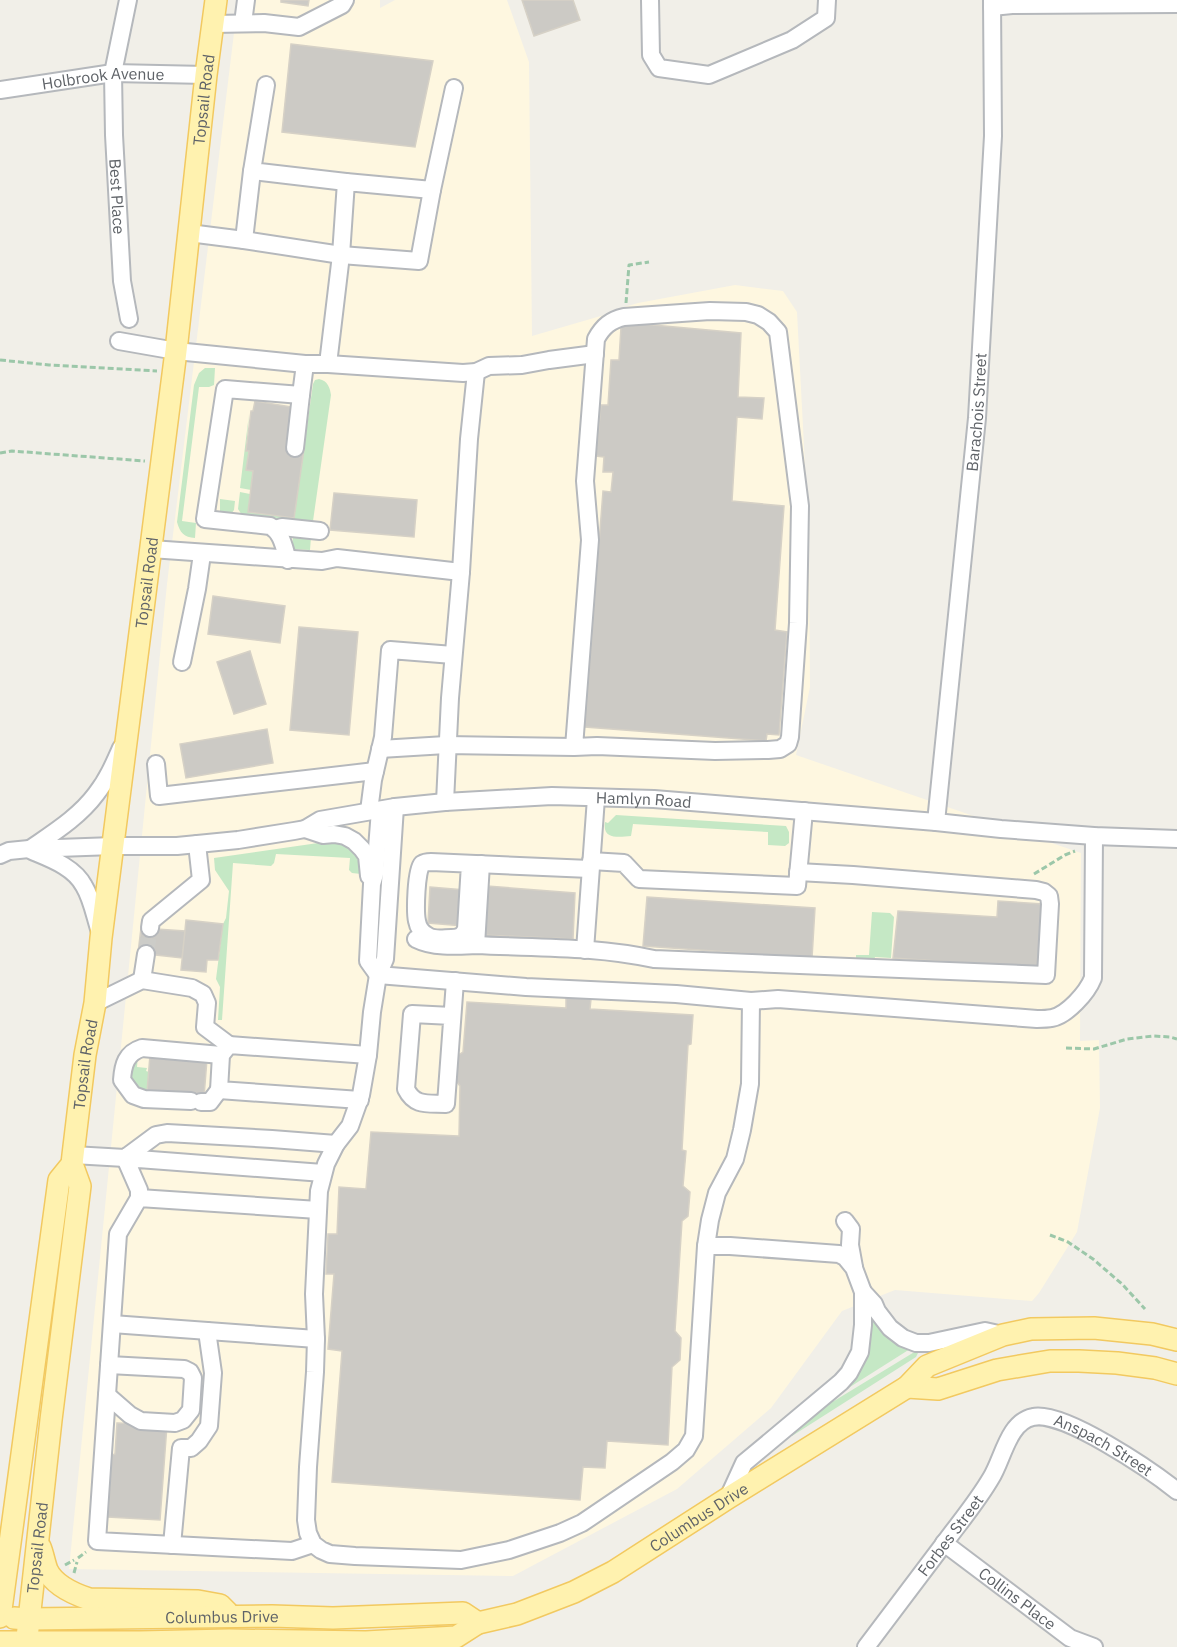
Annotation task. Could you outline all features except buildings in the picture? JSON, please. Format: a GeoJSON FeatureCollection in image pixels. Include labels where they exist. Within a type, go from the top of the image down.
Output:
{"type":"FeatureCollection","features":[{"type":"Feature","properties":{"kind":"main road","name":"Topsail Road"},"geometry":{"type":"LineString","coordinates":[[26,1645],[80,1186],[73,1160],[85,1054],[96,1003],[101,938],[175,362],[216,0]]}},
{"type":"Feature","properties":{"kind":"main road","name":"Topsail Road"},"geometry":{"type":"LineString","coordinates":[[0,1617],[59,1180],[73,1160]]}},
{"type":"Feature","properties":{"kind":"main road","name":"Columbus Drive"},"geometry":{"type":"LineString","coordinates":[[0,1642],[26,1645],[148,1645],[229,1640],[363,1645],[456,1637],[478,1623],[517,1614],[574,1592],[614,1572],[907,1387],[927,1366],[1003,1335],[1031,1329],[1094,1329],[1152,1334],[1177,1340]]}},
{"type":"Feature","properties":{"kind":"main road"},"geometry":{"type":"LineString","coordinates":[[907,1387],[938,1389],[997,1370],[1050,1361],[1079,1360],[1117,1363],[1155,1368],[1177,1374]]}},
{"type":"Feature","properties":{"kind":"main road"},"geometry":{"type":"LineString","coordinates":[[39,1544],[48,1572],[64,1588],[74,1594],[89,1599],[198,1601],[220,1605],[232,1616]]}},
{"type":"Feature","properties":{"kind":"main road","name":"Columbus Drive"},"geometry":{"type":"LineString","coordinates":[[0,1617],[28,1619],[232,1616],[333,1618],[463,1613],[478,1623]]}},
{"type":"Feature","properties":{"kind":"street","name":"Best Place"},"geometry":{"type":"LineString","coordinates":[[128,0],[113,74],[122,281],[129,319]]}},
{"type":"Feature","properties":{"kind":"street"},"geometry":{"type":"LineString","coordinates":[[243,24],[246,0]]}},
{"type":"Feature","properties":{"kind":"street"},"geometry":{"type":"LineString","coordinates":[[213,24],[264,23],[298,27],[342,5],[345,0]]}},
{"type":"Feature","properties":{"kind":"street"},"geometry":{"type":"LineString","coordinates":[[650,0],[651,55],[659,68],[709,75],[792,39],[826,18],[827,0]]}},
{"type":"Feature","properties":{"kind":"street"},"geometry":{"type":"LineString","coordinates":[[992,3],[1012,5],[1177,4]]}},
{"type":"Feature","properties":{"kind":"street","name":"Barachois Street"},"geometry":{"type":"LineString","coordinates":[[936,822],[977,418],[993,136],[992,3]]}},
{"type":"Feature","properties":{"kind":"street","name":"Holbrook Avenue"},"geometry":{"type":"LineString","coordinates":[[0,90],[113,74],[206,75]]}},
{"type":"Feature","properties":{"kind":"street"},"geometry":{"type":"LineString","coordinates":[[244,240],[266,85]]}},
{"type":"Feature","properties":{"kind":"street"},"geometry":{"type":"LineString","coordinates":[[189,233],[341,255],[419,261],[454,87]]}},
{"type":"Feature","properties":{"kind":"street"},"geometry":{"type":"LineString","coordinates":[[252,171],[432,190]]}},
{"type":"Feature","properties":{"kind":"street"},"geometry":{"type":"LineString","coordinates":[[328,364],[341,255],[346,182]]}},
{"type":"Feature","properties":{"kind":"street"},"geometry":{"type":"LineString","coordinates":[[380,749],[446,745],[574,747],[597,746],[716,751],[780,749],[788,744],[798,623],[800,506],[778,332],[758,315],[746,312],[710,311],[624,317],[607,324],[596,339],[585,481],[590,540],[574,747]]}},
{"type":"Feature","properties":{"kind":"street"},"geometry":{"type":"LineString","coordinates":[[118,341],[175,362],[328,364],[463,373],[476,372],[489,366],[522,365],[594,354]]}},
{"type":"Feature","properties":{"kind":"street"},"geometry":{"type":"LineString","coordinates":[[295,448],[305,364]]}},
{"type":"Feature","properties":{"kind":"street"},"geometry":{"type":"LineString","coordinates":[[445,802],[446,745],[476,372]]}},
{"type":"Feature","properties":{"kind":"street"},"geometry":{"type":"LineString","coordinates":[[288,560],[279,534],[270,526],[205,519],[225,389],[301,396]]}},
{"type":"Feature","properties":{"kind":"street"},"geometry":{"type":"LineString","coordinates":[[275,529],[282,527],[320,531]]}},
{"type":"Feature","properties":{"kind":"street"},"geometry":{"type":"LineString","coordinates":[[150,549],[288,560],[321,561],[337,558],[461,572]]}},
{"type":"Feature","properties":{"kind":"street"},"geometry":{"type":"LineString","coordinates":[[182,662],[202,554]]}},
{"type":"Feature","properties":{"kind":"street"},"geometry":{"type":"LineString","coordinates":[[453,655],[390,650],[380,749],[375,771],[381,809],[385,959],[378,975],[360,1100],[350,1126],[336,1144],[323,1173],[319,1191],[314,1294],[316,1339],[306,1520],[313,1544],[330,1554],[461,1560],[509,1550],[561,1533],[582,1523],[686,1450],[694,1436],[708,1233],[714,1203],[737,1153],[750,1084],[751,1001]]}},
{"type":"Feature","properties":{"kind":"street"},"geometry":{"type":"LineString","coordinates":[[29,849],[57,831],[96,795],[126,737]]}},
{"type":"Feature","properties":{"kind":"street"},"geometry":{"type":"LineString","coordinates":[[156,764],[159,796],[375,771]]}},
{"type":"Feature","properties":{"kind":"street","name":"Hamlyn Road"},"geometry":{"type":"LineString","coordinates":[[3,851],[197,844],[304,829],[320,820],[381,809],[445,802],[552,796],[654,799],[1094,836],[1177,839]]}},
{"type":"Feature","properties":{"kind":"street"},"geometry":{"type":"LineString","coordinates":[[585,950],[596,798]]}},
{"type":"Feature","properties":{"kind":"street"},"geometry":{"type":"LineString","coordinates":[[378,975],[368,961],[372,884],[381,809]]}},
{"type":"Feature","properties":{"kind":"street"},"geometry":{"type":"LineString","coordinates":[[476,864],[465,933],[457,938],[432,938],[423,933],[417,922],[418,873],[423,864],[431,862],[591,865],[624,863],[639,879],[797,886],[804,811]]}},
{"type":"Feature","properties":{"kind":"street"},"geometry":{"type":"LineString","coordinates":[[304,829],[323,835],[345,836],[354,841],[366,856],[368,874],[372,884]]}},
{"type":"Feature","properties":{"kind":"street"},"geometry":{"type":"LineString","coordinates":[[378,975],[526,987],[676,994],[751,1001],[778,999],[1037,1019],[1053,1018],[1075,1003],[1090,987],[1093,978],[1094,836]]}},
{"type":"Feature","properties":{"kind":"street"},"geometry":{"type":"LineString","coordinates":[[150,928],[151,921],[201,880],[197,844]]}},
{"type":"Feature","properties":{"kind":"street"},"geometry":{"type":"LineString","coordinates":[[29,849],[68,868],[84,885],[101,938]]}},
{"type":"Feature","properties":{"kind":"street"},"geometry":{"type":"LineString","coordinates":[[476,864],[476,945]]}},
{"type":"Feature","properties":{"kind":"street"},"geometry":{"type":"LineString","coordinates":[[416,939],[426,944],[585,950],[654,959],[1046,975],[1049,896],[1044,892],[798,872]]}},
{"type":"Feature","properties":{"kind":"street"},"geometry":{"type":"LineString","coordinates":[[142,980],[146,954]]}},
{"type":"Feature","properties":{"kind":"street"},"geometry":{"type":"LineString","coordinates":[[96,1003],[142,980],[192,988],[203,994],[207,1003],[206,1028],[225,1050],[219,1089],[210,1102],[144,1099],[133,1095],[122,1080],[125,1060],[135,1050],[142,1048],[225,1050],[368,1055]]}},
{"type":"Feature","properties":{"kind":"street"},"geometry":{"type":"LineString","coordinates":[[452,1017],[412,1014],[406,1089],[414,1101],[446,1104],[455,981]]}},
{"type":"Feature","properties":{"kind":"street"},"geometry":{"type":"LineString","coordinates":[[219,1089],[360,1100]]}},
{"type":"Feature","properties":{"kind":"street"},"geometry":{"type":"LineString","coordinates":[[125,1158],[156,1135],[167,1132],[336,1144]]}},
{"type":"Feature","properties":{"kind":"street"},"geometry":{"type":"LineString","coordinates":[[125,1158],[139,1190],[139,1198],[118,1234],[97,1541],[292,1551],[313,1544]]}},
{"type":"Feature","properties":{"kind":"street"},"geometry":{"type":"LineString","coordinates":[[73,1160],[125,1158],[323,1173]]}},
{"type":"Feature","properties":{"kind":"street"},"geometry":{"type":"LineString","coordinates":[[139,1198],[318,1210]]}},
{"type":"Feature","properties":{"kind":"street"},"geometry":{"type":"LineString","coordinates":[[845,1221],[851,1229],[850,1245],[854,1268],[863,1292],[874,1304],[883,1320],[903,1338],[916,1343],[929,1343],[985,1330],[1003,1335]]}},
{"type":"Feature","properties":{"kind":"street"},"geometry":{"type":"LineString","coordinates":[[706,1246],[839,1254],[845,1257],[854,1268]]}},
{"type":"Feature","properties":{"kind":"street"},"geometry":{"type":"LineString","coordinates":[[728,1498],[744,1463],[849,1373],[860,1352],[863,1292]]}},
{"type":"Feature","properties":{"kind":"street"},"geometry":{"type":"LineString","coordinates":[[112,1324],[316,1339]]}},
{"type":"Feature","properties":{"kind":"street"},"geometry":{"type":"LineString","coordinates":[[172,1545],[181,1448],[191,1448],[209,1426],[213,1373],[207,1331]]}},
{"type":"Feature","properties":{"kind":"street"},"geometry":{"type":"LineString","coordinates":[[107,1395],[130,1415],[141,1421],[175,1423],[183,1420],[191,1410],[193,1378],[190,1372],[184,1369],[109,1365]]}},
{"type":"Feature","properties":{"kind":"street","name":"Anspach Street"},"geometry":{"type":"LineString","coordinates":[[1026,1419],[1049,1417],[1071,1426],[1124,1454],[1177,1491]]}},
{"type":"Feature","properties":{"kind":"street","name":"Forbes Street"},"geometry":{"type":"LineString","coordinates":[[866,1647],[977,1499],[992,1477],[1012,1432],[1026,1419]]}},
{"type":"Feature","properties":{"kind":"street","name":"Collins Place"},"geometry":{"type":"LineString","coordinates":[[944,1543],[1070,1638],[1094,1647]]}},
{"type":"Feature","properties":{"kind":"path"},"geometry":{"type":"LineString","coordinates":[[624,317],[629,265],[649,262]]}},
{"type":"Feature","properties":{"kind":"path"},"geometry":{"type":"LineString","coordinates":[[0,360],[49,365],[175,362]]}},
{"type":"Feature","properties":{"kind":"path"},"geometry":{"type":"LineString","coordinates":[[0,453],[12,451],[161,462]]}},
{"type":"Feature","properties":{"kind":"path"},"geometry":{"type":"LineString","coordinates":[[1023,889],[1028,878],[1076,850]]}},
{"type":"Feature","properties":{"kind":"path"},"geometry":{"type":"LineString","coordinates":[[1066,1048],[1094,1049],[1127,1039],[1153,1036],[1177,1039]]}},
{"type":"Feature","properties":{"kind":"path"},"geometry":{"type":"LineString","coordinates":[[1050,1235],[1068,1242],[1093,1259],[1122,1284],[1145,1309]]}},
{"type":"Feature","properties":{"kind":"path"},"geometry":{"type":"LineString","coordinates":[[78,1558],[90,1549]]}},
{"type":"Feature","properties":{"kind":"shaded area"},"geometry":{"type":"Polygon","coordinates":[[[238,0],[380,0],[380,8],[395,0],[507,0],[529,62],[532,336],[638,303],[735,285],[783,291],[797,312],[809,542],[810,687],[796,755],[1081,853],[1080,1041],[1099,1040],[1100,1108],[1077,1232],[1039,1293],[1032,1301],[895,1290],[842,1311],[771,1408],[677,1489],[513,1576],[69,1569],[167,584],[238,0]]]}},
{"type":"Feature","properties":{"kind":"green space"},"geometry":{"type":"Polygon","coordinates":[[[205,368],[215,368],[214,385],[199,387],[182,521],[196,523],[195,538],[183,534],[177,522],[194,385],[199,373],[205,368]]]}},
{"type":"Feature","properties":{"kind":"green space"},"geometry":{"type":"Polygon","coordinates":[[[319,379],[329,387],[331,395],[313,521],[242,515],[238,509],[240,492],[250,494],[248,512],[294,518],[313,384],[319,379]]]}},
{"type":"Feature","properties":{"kind":"green space"},"geometry":{"type":"Polygon","coordinates":[[[249,414],[246,450],[249,451],[246,470],[253,471],[251,490],[240,488],[249,414]]]}},
{"type":"Feature","properties":{"kind":"green space"},"geometry":{"type":"Polygon","coordinates":[[[220,499],[235,501],[231,514],[220,512],[220,499]]]}},
{"type":"Feature","properties":{"kind":"green space"},"geometry":{"type":"Polygon","coordinates":[[[293,536],[311,537],[310,550],[292,549],[293,536]]]}},
{"type":"Feature","properties":{"kind":"green space"},"geometry":{"type":"Polygon","coordinates":[[[616,815],[786,826],[789,832],[789,843],[785,846],[768,845],[768,832],[633,824],[631,836],[612,836],[606,832],[605,822],[608,823],[616,815]]]}},
{"type":"Feature","properties":{"kind":"green space"},"geometry":{"type":"Polygon","coordinates":[[[332,841],[344,845],[353,852],[361,874],[352,873],[349,870],[350,858],[276,854],[271,866],[233,863],[222,1020],[218,1020],[220,987],[216,979],[229,891],[215,870],[214,858],[332,841]]]}},
{"type":"Feature","properties":{"kind":"green space"},"geometry":{"type":"Polygon","coordinates":[[[872,912],[890,913],[894,917],[891,958],[875,957],[874,961],[856,960],[856,955],[869,955],[872,912]]]}},
{"type":"Feature","properties":{"kind":"green space"},"geometry":{"type":"Polygon","coordinates":[[[138,1055],[137,1067],[147,1068],[146,1071],[149,1072],[147,1092],[130,1084],[130,1063],[138,1055]]]}},
{"type":"Feature","properties":{"kind":"green space"},"geometry":{"type":"Polygon","coordinates":[[[872,1320],[894,1340],[910,1349],[842,1392],[862,1367],[868,1350],[872,1320]]]}},
{"type":"Feature","properties":{"kind":"green space"},"geometry":{"type":"Polygon","coordinates":[[[916,1351],[918,1353],[916,1357],[792,1436],[788,1436],[832,1400],[834,1401],[916,1351]]]}},
{"type":"Feature","properties":{"kind":"tunnel"},"geometry":{"type":"LineString","coordinates":[[146,954],[150,928]]}}]}
